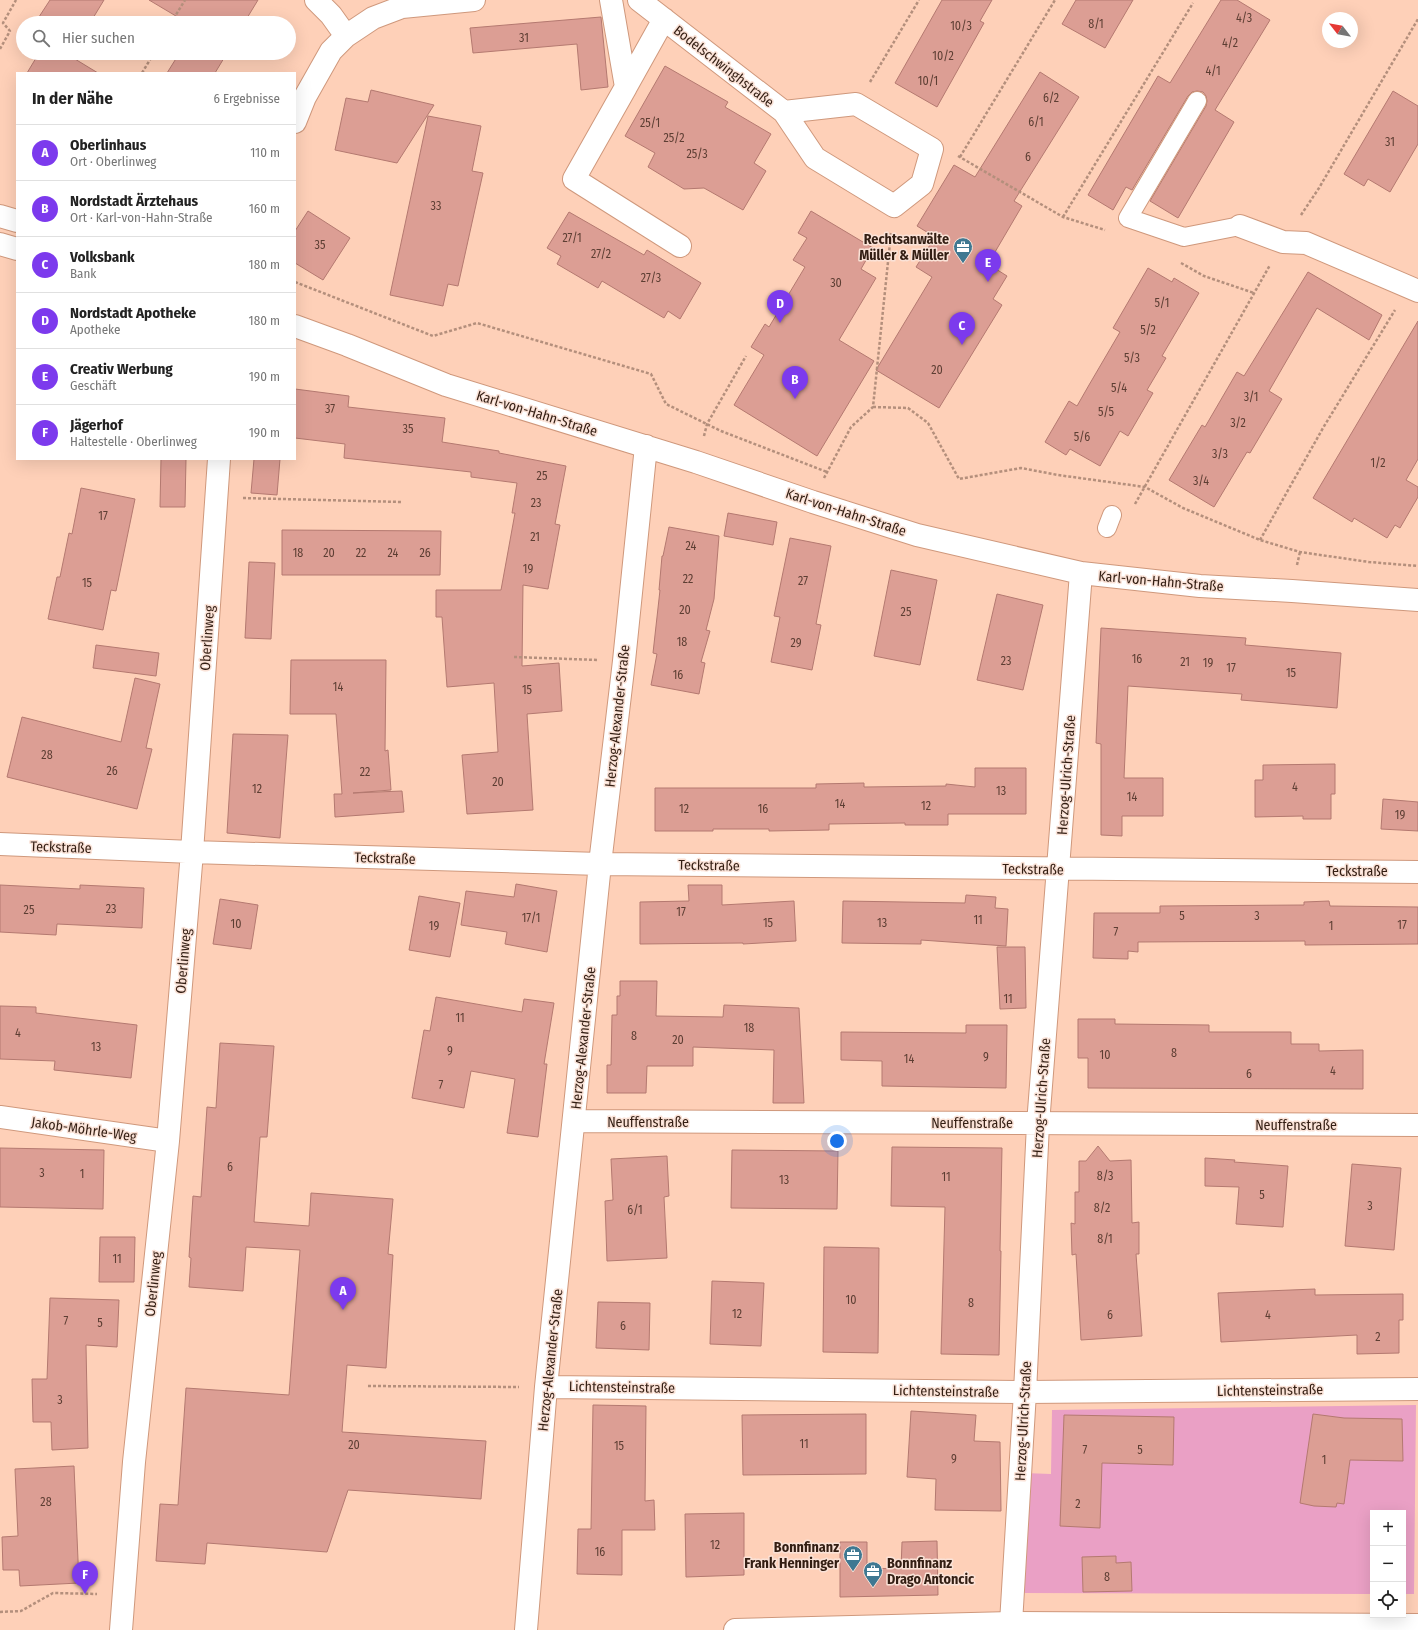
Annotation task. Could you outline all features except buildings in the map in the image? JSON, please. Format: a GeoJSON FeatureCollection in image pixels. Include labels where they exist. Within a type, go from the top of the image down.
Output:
{"type":"FeatureCollection","features":[{"type":"Feature","properties":{"kind":"street"},"geometry":{"type":"LineString","coordinates":[[316,0],[331,16],[346,36]]}},
{"type":"Feature","properties":{"kind":"street"},"geometry":{"type":"LineString","coordinates":[[296,120],[305,97],[331,51],[346,36],[373,18],[402,7],[474,0]]}},
{"type":"Feature","properties":{"kind":"street"},"geometry":{"type":"LineString","coordinates":[[611,0],[626,87]]}},
{"type":"Feature","properties":{"kind":"street","name":"Bodelschwinghstraße"},"geometry":{"type":"LineString","coordinates":[[639,0],[784,112],[815,158],[894,206]]}},
{"type":"Feature","properties":{"kind":"street","name":"Bodelschwinghstraße"},"geometry":{"type":"LineString","coordinates":[[664,19],[574,179],[680,246]]}},
{"type":"Feature","properties":{"kind":"street"},"geometry":{"type":"LineString","coordinates":[[856,104],[932,149],[922,184],[894,206]]}},
{"type":"Feature","properties":{"kind":"street","name":"Bodelschwinghstraße"},"geometry":{"type":"LineString","coordinates":[[784,112],[856,104]]}},
{"type":"Feature","properties":{"kind":"street"},"geometry":{"type":"LineString","coordinates":[[0,216],[16,221]]}},
{"type":"Feature","properties":{"kind":"street"},"geometry":{"type":"LineString","coordinates":[[1240,226],[1283,242],[1306,243],[1413,289]]}},
{"type":"Feature","properties":{"kind":"street"},"geometry":{"type":"LineString","coordinates":[[0,244],[16,249]]}},
{"type":"Feature","properties":{"kind":"street","name":"Karl-von-Hahn-Straße"},"geometry":{"type":"LineString","coordinates":[[296,326],[347,344],[446,385],[646,446],[917,535],[1081,573],[1200,586],[1418,600]]}},
{"type":"Feature","properties":{"kind":"street","name":"Herzog-Alexander-Straße"},"geometry":{"type":"LineString","coordinates":[[526,1630],[546,1387],[600,864],[624,661],[646,446]]}},
{"type":"Feature","properties":{"kind":"street","name":"Oberlinweg"},"geometry":{"type":"LineString","coordinates":[[121,1630],[134,1462],[168,1141],[192,852],[219,460]]}},
{"type":"Feature","properties":{"kind":"street","name":"Herzog-Ulrich-Straße"},"geometry":{"type":"LineString","coordinates":[[1012,1623],[1038,1124],[1081,573]]}},
{"type":"Feature","properties":{"kind":"street","name":"Teckstraße"},"geometry":{"type":"LineString","coordinates":[[0,844],[192,852],[600,864],[1418,872]]}},
{"type":"Feature","properties":{"kind":"street","name":"Jakob-Möhrle-Weg"},"geometry":{"type":"LineString","coordinates":[[0,1117],[168,1141]]}},
{"type":"Feature","properties":{"kind":"street","name":"Neuffenstraße"},"geometry":{"type":"LineString","coordinates":[[574,1121],[1418,1126]]}},
{"type":"Feature","properties":{"kind":"street","name":"Lichtensteinstraße"},"geometry":{"type":"LineString","coordinates":[[546,1387],[1025,1392],[1418,1389]]}},
{"type":"Feature","properties":{"kind":"street"},"geometry":{"type":"LineString","coordinates":[[735,1630],[958,1627],[1012,1623],[1418,1625]]}},
{"type":"Feature","properties":{"kind":"lane"},"geometry":{"type":"LineString","coordinates":[[1197,101],[1128,218],[1184,237],[1240,226]]}},
{"type":"Feature","properties":{"kind":"path"},"geometry":{"type":"LineString","coordinates":[[0,49],[10,31],[3,23],[16,0]]}},
{"type":"Feature","properties":{"kind":"path"},"geometry":{"type":"LineString","coordinates":[[175,16],[185,0]]}},
{"type":"Feature","properties":{"kind":"path"},"geometry":{"type":"LineString","coordinates":[[856,104],[919,0]]}},
{"type":"Feature","properties":{"kind":"path"},"geometry":{"type":"LineString","coordinates":[[960,157],[1055,0]]}},
{"type":"Feature","properties":{"kind":"path"},"geometry":{"type":"LineString","coordinates":[[1063,217],[1193,3]]}},
{"type":"Feature","properties":{"kind":"path"},"geometry":{"type":"LineString","coordinates":[[1134,505],[1283,242],[1318,188],[1418,19]]}},
{"type":"Feature","properties":{"kind":"path"},"geometry":{"type":"LineString","coordinates":[[143,72],[150,60]]}},
{"type":"Feature","properties":{"kind":"path"},"geometry":{"type":"LineString","coordinates":[[813,502],[851,427],[873,407],[894,206]]}},
{"type":"Feature","properties":{"kind":"path"},"geometry":{"type":"LineString","coordinates":[[296,282],[433,336],[477,323],[651,374],[666,404],[721,431],[827,472]]}},
{"type":"Feature","properties":{"kind":"path"},"geometry":{"type":"LineString","coordinates":[[1260,540],[1323,428],[1413,289]]}},
{"type":"Feature","properties":{"kind":"path"},"geometry":{"type":"LineString","coordinates":[[707,424],[746,356]]}},
{"type":"Feature","properties":{"kind":"path"},"geometry":{"type":"LineString","coordinates":[[873,407],[908,408],[928,423],[958,479],[1021,468],[1145,487],[1183,508],[1260,540],[1300,552],[1369,562],[1418,566]]}},
{"type":"Feature","properties":{"kind":"path"},"geometry":{"type":"LineString","coordinates":[[217,497],[401,502]]}},
{"type":"Feature","properties":{"kind":"path"},"geometry":{"type":"LineString","coordinates":[[514,657],[624,661]]}},
{"type":"Feature","properties":{"kind":"path"},"geometry":{"type":"LineString","coordinates":[[368,1386],[546,1387]]}},
{"type":"Feature","properties":{"kind":"path"},"geometry":{"type":"LineString","coordinates":[[0,1612],[21,1611],[53,1593],[124,1596]]}},
{"type":"Feature","properties":{"kind":"shaded area"},"geometry":{"type":"Polygon","coordinates":[[[1416,1405],[1414,1594],[1406,1594],[1406,1510],[1370,1510],[1370,1594],[1021,1593],[1024,1473],[1051,1474],[1052,1410],[1416,1405]]]}},
{"type":"Feature","properties":{"kind":"place","name":"Rechtsanwälte Müller & Müller"},"geometry":{"type":"Point","coordinates":[963,264]}},
{"type":"Feature","properties":{"kind":"place","name":"Creativ Werbung"},"geometry":{"type":"Point","coordinates":[988,282]}},
{"type":"Feature","properties":{"kind":"place","name":"Nordstadt Apotheke"},"geometry":{"type":"Point","coordinates":[780,323]}},
{"type":"Feature","properties":{"kind":"place","name":"Volksbank"},"geometry":{"type":"Point","coordinates":[962,345]}},
{"type":"Feature","properties":{"kind":"place","name":"Nordstadt Ärztehaus"},"geometry":{"type":"Point","coordinates":[795,399]}},
{"type":"Feature","properties":{"kind":"place","name":"Oberlinhaus"},"geometry":{"type":"Point","coordinates":[343,1310]}},
{"type":"Feature","properties":{"kind":"place","name":"Bonnfinanz Frank Henninger"},"geometry":{"type":"Point","coordinates":[853,1572]}},
{"type":"Feature","properties":{"kind":"place","name":"Bonnfinanz Drago Antoncic"},"geometry":{"type":"Point","coordinates":[873,1588]}},
{"type":"Feature","properties":{"kind":"place","name":"Jägerhof"},"geometry":{"type":"Point","coordinates":[85,1594]}}]}
